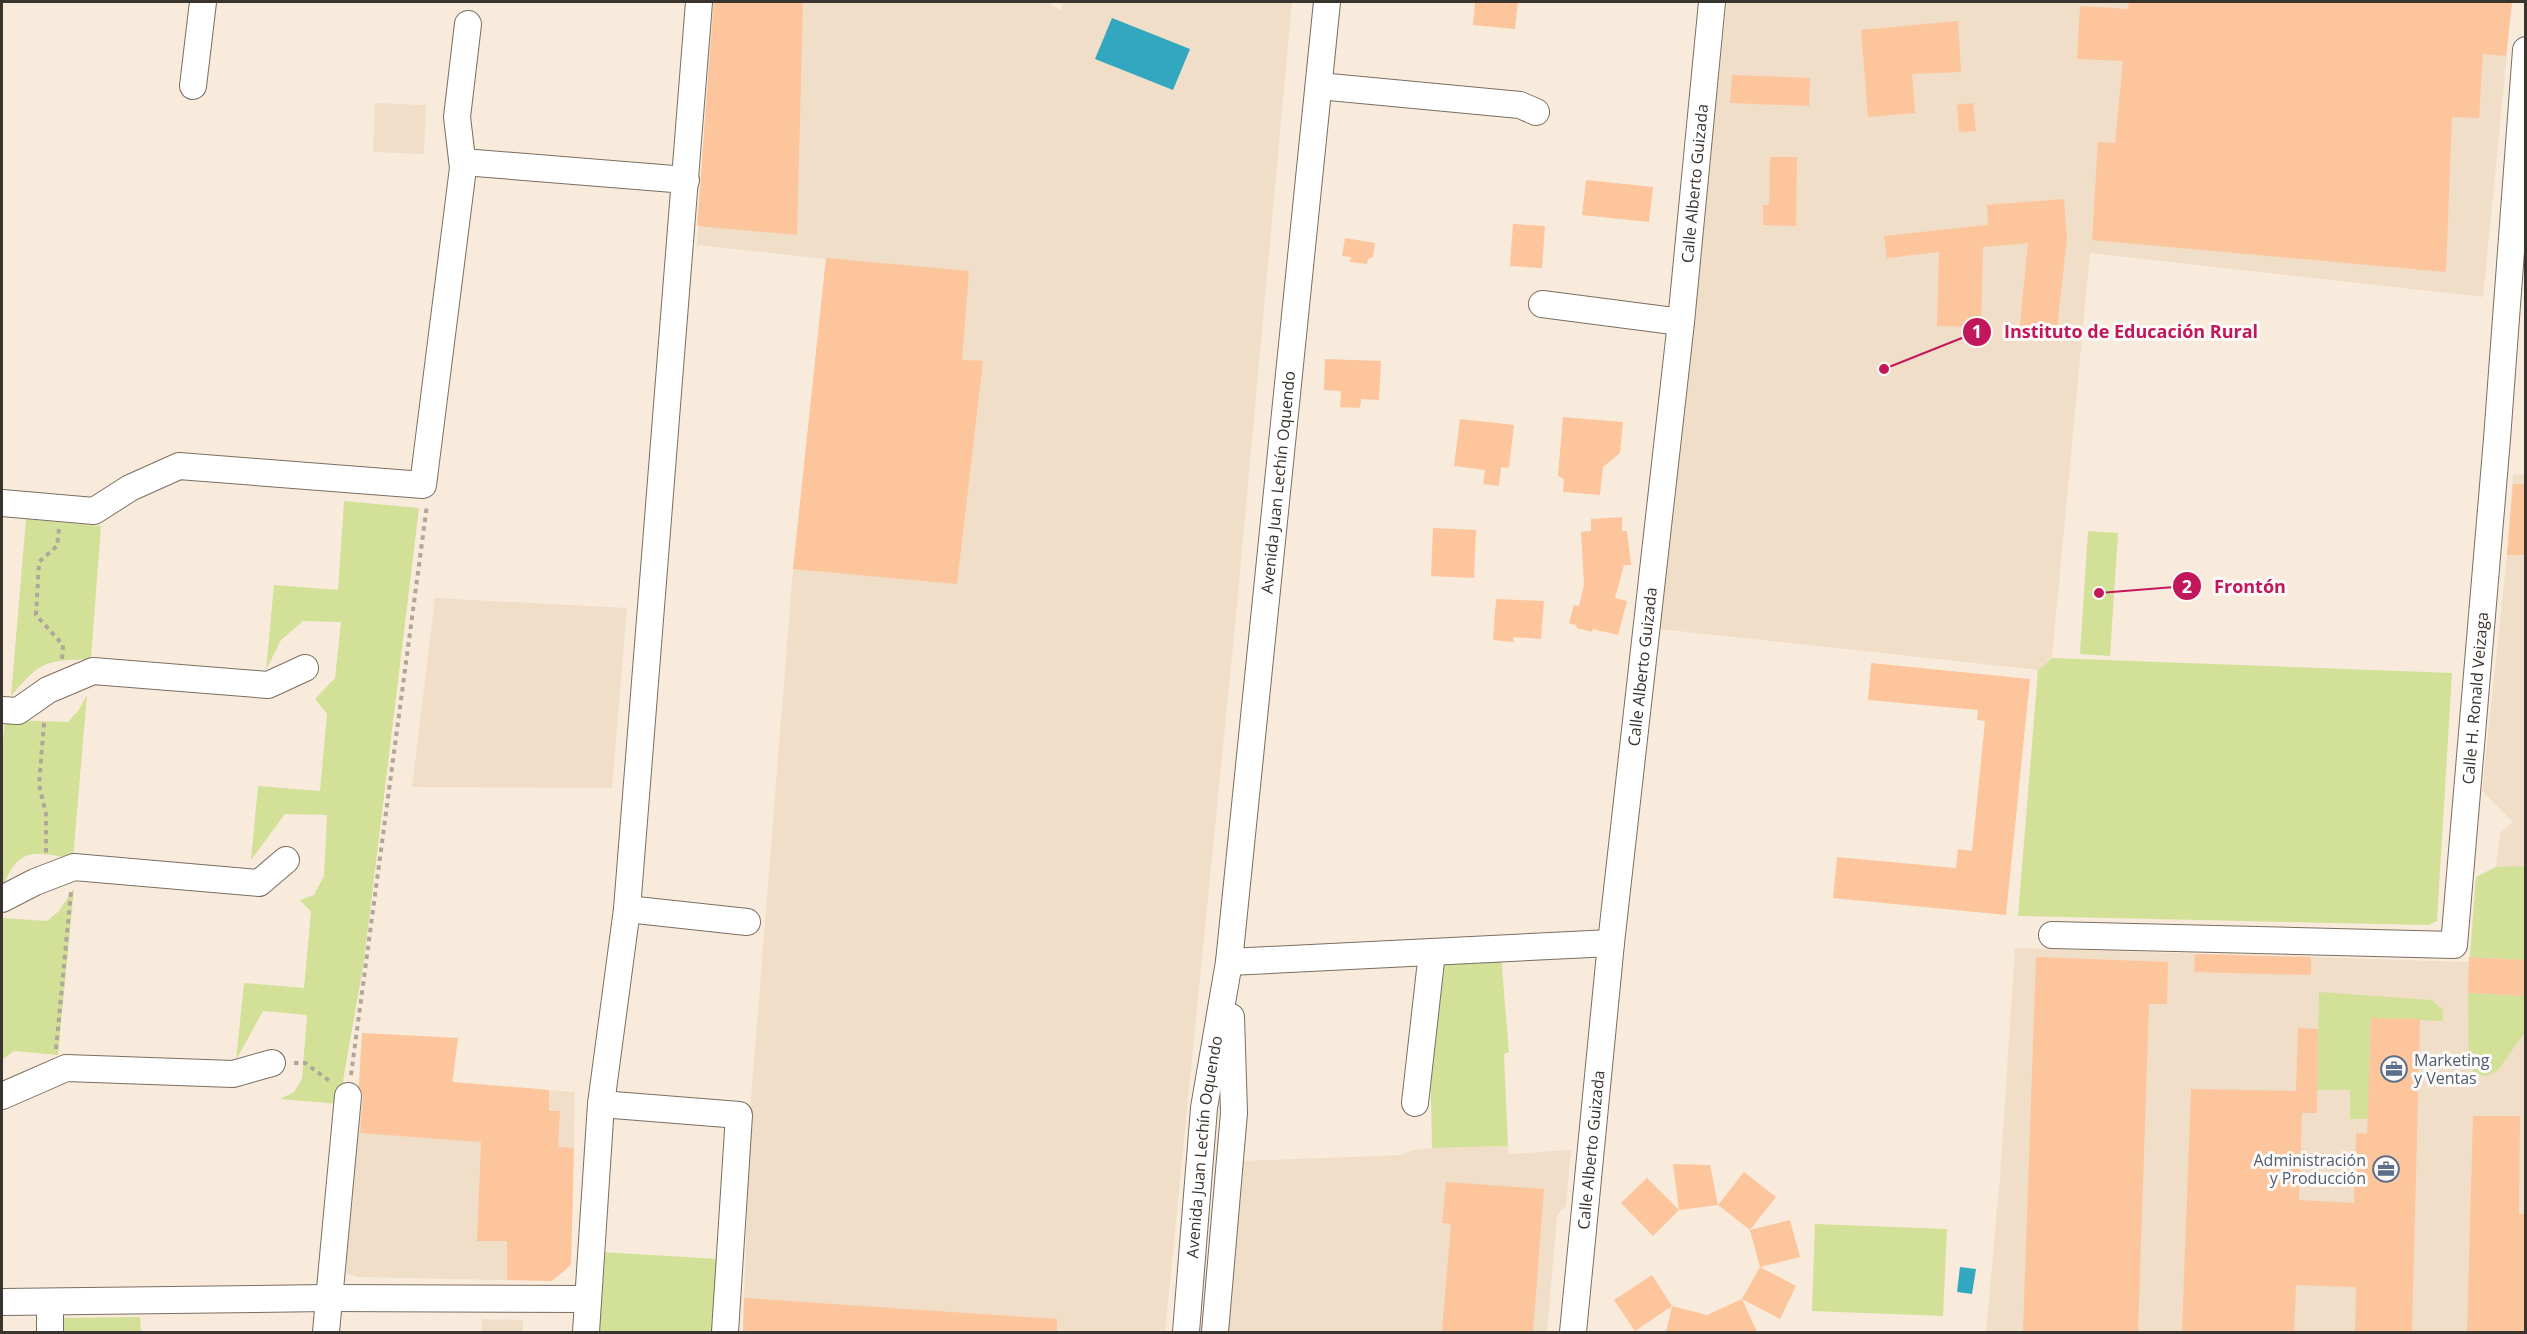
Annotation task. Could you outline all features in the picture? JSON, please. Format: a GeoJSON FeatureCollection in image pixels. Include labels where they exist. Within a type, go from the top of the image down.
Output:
{"type":"FeatureCollection","features":[{"type":"Feature","properties":{"kind":"street"},"geometry":{"type":"LineString","coordinates":[[193,86],[203,2]]}},
{"type":"Feature","properties":{"kind":"street"},"geometry":{"type":"LineString","coordinates":[[586,1332],[601,1104],[627,909],[699,2]]}},
{"type":"Feature","properties":{"kind":"street","name":"Avenida Juan Lechín Oquendo"},"geometry":{"type":"LineString","coordinates":[[1185,1332],[1204,1108],[1229,962],[1328,2]]}},
{"type":"Feature","properties":{"kind":"street","name":"Calle Alberto Guizada"},"geometry":{"type":"LineString","coordinates":[[1572,1332],[1611,943],[1681,322],[1712,2]]}},
{"type":"Feature","properties":{"kind":"street"},"geometry":{"type":"LineString","coordinates":[[2,504],[94,511],[130,488],[180,466],[423,485],[463,162],[457,117],[468,24]]}},
{"type":"Feature","properties":{"kind":"street","name":"Calle H. Ronald Veizaga"},"geometry":{"type":"LineString","coordinates":[[2052,935],[2454,945],[2526,50]]}},
{"type":"Feature","properties":{"kind":"street"},"geometry":{"type":"LineString","coordinates":[[1319,86],[1520,105],[1536,112]]}},
{"type":"Feature","properties":{"kind":"street"},"geometry":{"type":"LineString","coordinates":[[463,162],[686,180]]}},
{"type":"Feature","properties":{"kind":"street"},"geometry":{"type":"LineString","coordinates":[[1542,304],[1681,322]]}},
{"type":"Feature","properties":{"kind":"street"},"geometry":{"type":"LineString","coordinates":[[2,710],[18,711],[48,690],[93,671],[268,685],[305,668]]}},
{"type":"Feature","properties":{"kind":"street"},"geometry":{"type":"LineString","coordinates":[[2,899],[35,882],[74,867],[259,883],[286,860]]}},
{"type":"Feature","properties":{"kind":"street"},"geometry":{"type":"LineString","coordinates":[[627,909],[747,922]]}},
{"type":"Feature","properties":{"kind":"street"},"geometry":{"type":"LineString","coordinates":[[1229,962],[1611,943]]}},
{"type":"Feature","properties":{"kind":"street"},"geometry":{"type":"LineString","coordinates":[[1415,1103],[1432,952]]}},
{"type":"Feature","properties":{"kind":"street","name":"Avenida Juan Lechín Oquendo"},"geometry":{"type":"LineString","coordinates":[[1215,1332],[1234,1113],[1229,962]]}},
{"type":"Feature","properties":{"kind":"street"},"geometry":{"type":"LineString","coordinates":[[2,1096],[54,1071],[66,1068],[233,1074],[272,1063]]}},
{"type":"Feature","properties":{"kind":"street"},"geometry":{"type":"LineString","coordinates":[[326,1332],[348,1096]]}},
{"type":"Feature","properties":{"kind":"street"},"geometry":{"type":"LineString","coordinates":[[601,1104],[739,1115],[725,1332]]}},
{"type":"Feature","properties":{"kind":"street"},"geometry":{"type":"LineString","coordinates":[[2,1302],[328,1298],[588,1299]]}},
{"type":"Feature","properties":{"kind":"street"},"geometry":{"type":"LineString","coordinates":[[50,1302],[50,1332]]}},
{"type":"Feature","properties":{"kind":"path"},"geometry":{"type":"LineString","coordinates":[[272,1063],[305,1063],[348,1096],[427,508],[423,485]]}},
{"type":"Feature","properties":{"kind":"path"},"geometry":{"type":"LineString","coordinates":[[59,522],[57,546],[39,562],[36,615],[63,645],[62,660]]}},
{"type":"Feature","properties":{"kind":"path"},"geometry":{"type":"LineString","coordinates":[[44,723],[39,785],[46,814],[46,854]]}},
{"type":"Feature","properties":{"kind":"path"},"geometry":{"type":"LineString","coordinates":[[54,1071],[74,867]]}},
{"type":"Feature","properties":{"kind":"shaded area"},"geometry":{"type":"Polygon","coordinates":[[[712,2],[1049,2],[1061,11],[1062,2],[1292,2],[1235,626],[1165,1332],[743,1332],[750,1111],[793,569],[826,259],[697,245],[712,2]]]}},
{"type":"Feature","properties":{"kind":"shaded area"},"geometry":{"type":"Polygon","coordinates":[[[1727,2],[2512,2],[2483,297],[2090,253],[2052,657],[2038,670],[1659,629],[1727,2]]]}},
{"type":"Feature","properties":{"kind":"shaded area"},"geometry":{"type":"Polygon","coordinates":[[[375,103],[426,105],[424,154],[373,152],[375,103]]]}},
{"type":"Feature","properties":{"kind":"shaded area"},"geometry":{"type":"Polygon","coordinates":[[[2513,474],[2525,475],[2525,1332],[1986,1332],[2000,1177],[2015,948],[2469,962],[2476,877],[2496,867],[2500,833],[2513,822],[2482,791],[2507,555],[2513,474]]]}},
{"type":"Feature","properties":{"kind":"shaded area"},"geometry":{"type":"Polygon","coordinates":[[[435,598],[627,608],[612,788],[412,787],[435,598]]]}},
{"type":"Feature","properties":{"kind":"shaded area"},"geometry":{"type":"Polygon","coordinates":[[[362,1033],[458,1038],[453,1082],[575,1092],[571,1264],[552,1281],[357,1277],[346,1273],[362,1033]]]}},
{"type":"Feature","properties":{"kind":"shaded area"},"geometry":{"type":"Polygon","coordinates":[[[1508,1146],[1509,1154],[1571,1150],[1566,1206],[1557,1215],[1547,1332],[1227,1332],[1241,1161],[1401,1155],[1414,1150],[1432,1148],[1508,1146]]]}},
{"type":"Feature","properties":{"kind":"shaded area"},"geometry":{"type":"Polygon","coordinates":[[[482,1319],[523,1320],[523,1332],[481,1332],[482,1319]]]}},
{"type":"Feature","properties":{"kind":"green space"},"geometry":{"type":"Polygon","coordinates":[[[344,501],[419,508],[364,961],[339,1104],[280,1099],[294,1092],[302,1079],[307,1015],[263,1011],[236,1060],[244,983],[304,988],[311,912],[300,900],[314,895],[324,876],[327,815],[285,814],[251,860],[258,786],[320,791],[327,714],[315,699],[335,678],[341,622],[303,621],[281,640],[266,670],[274,585],[338,590],[344,501]]]}},
{"type":"Feature","properties":{"kind":"green space"},"geometry":{"type":"Polygon","coordinates":[[[26,519],[101,526],[91,659],[54,662],[45,665],[30,675],[11,696],[26,519]]]}},
{"type":"Feature","properties":{"kind":"green space"},"geometry":{"type":"Polygon","coordinates":[[[2088,531],[2118,533],[2110,656],[2080,654],[2088,531]]]}},
{"type":"Feature","properties":{"kind":"green space"},"geometry":{"type":"Polygon","coordinates":[[[2052,658],[2452,673],[2437,921],[2428,925],[2018,916],[2038,670],[2052,658]]]}},
{"type":"Feature","properties":{"kind":"green space"},"geometry":{"type":"Polygon","coordinates":[[[87,695],[73,858],[29,855],[15,864],[2,888],[2,752],[5,720],[68,722],[78,711],[87,695]]]}},
{"type":"Feature","properties":{"kind":"green space"},"geometry":{"type":"Polygon","coordinates":[[[2525,866],[2525,960],[2470,957],[2476,877],[2496,867],[2525,866]]]}},
{"type":"Feature","properties":{"kind":"green space"},"geometry":{"type":"Polygon","coordinates":[[[74,888],[58,1055],[14,1051],[2,1060],[2,918],[47,921],[59,911],[74,888]]]}},
{"type":"Feature","properties":{"kind":"green space"},"geometry":{"type":"Polygon","coordinates":[[[1501,956],[1509,1052],[1504,1054],[1508,1146],[1432,1148],[1430,1048],[1436,972],[1446,960],[1501,956]]]}},
{"type":"Feature","properties":{"kind":"green space"},"geometry":{"type":"Polygon","coordinates":[[[2319,992],[2431,1000],[2443,1010],[2443,1021],[2371,1018],[2368,1119],[2350,1119],[2350,1090],[2317,1090],[2319,992]]]}},
{"type":"Feature","properties":{"kind":"green space"},"geometry":{"type":"Polygon","coordinates":[[[2468,993],[2525,996],[2525,1032],[2498,1070],[2487,1076],[2475,1074],[2469,1064],[2468,993]]]}},
{"type":"Feature","properties":{"kind":"green space"},"geometry":{"type":"Polygon","coordinates":[[[1815,1224],[1947,1229],[1943,1316],[1812,1311],[1815,1224]]]}},
{"type":"Feature","properties":{"kind":"green space"},"geometry":{"type":"Polygon","coordinates":[[[602,1252],[718,1259],[713,1332],[597,1332],[602,1252]]]}},
{"type":"Feature","properties":{"kind":"green space"},"geometry":{"type":"Polygon","coordinates":[[[140,1317],[141,1332],[60,1332],[60,1318],[140,1317]]]}},
{"type":"Feature","properties":{"kind":"water"},"geometry":{"type":"Polygon","coordinates":[[[1112,18],[1190,49],[1173,90],[1095,59],[1112,18]]]}},
{"type":"Feature","properties":{"kind":"water"},"geometry":{"type":"Polygon","coordinates":[[[1960,1267],[1976,1269],[1972,1294],[1957,1292],[1960,1267]]]}},
{"type":"Feature","properties":{"kind":"building"},"geometry":{"type":"Polygon","coordinates":[[[714,2],[803,2],[797,235],[697,226],[714,2]]]}},
{"type":"Feature","properties":{"kind":"building"},"geometry":{"type":"Polygon","coordinates":[[[1475,2],[1518,2],[1515,29],[1473,25],[1475,2]]]}},
{"type":"Feature","properties":{"kind":"building"},"geometry":{"type":"Polygon","coordinates":[[[2129,2],[2512,2],[2506,56],[2483,54],[2479,118],[2452,117],[2446,272],[2092,240],[2098,142],[2115,143],[2123,61],[2077,59],[2080,6],[2128,9],[2129,2]]]}},
{"type":"Feature","properties":{"kind":"building"},"geometry":{"type":"Polygon","coordinates":[[[1958,21],[1961,72],[1912,74],[1915,113],[1868,117],[1861,30],[1958,21]]]}},
{"type":"Feature","properties":{"kind":"building"},"geometry":{"type":"Polygon","coordinates":[[[1732,75],[1810,78],[1809,106],[1730,103],[1732,75]]]}},
{"type":"Feature","properties":{"kind":"building"},"geometry":{"type":"Polygon","coordinates":[[[1973,103],[1976,131],[1959,132],[1957,105],[1973,103]]]}},
{"type":"Feature","properties":{"kind":"building"},"geometry":{"type":"Polygon","coordinates":[[[1770,157],[1797,157],[1796,226],[1763,225],[1763,205],[1769,205],[1770,157]]]}},
{"type":"Feature","properties":{"kind":"building"},"geometry":{"type":"Polygon","coordinates":[[[1586,180],[1653,187],[1649,222],[1582,215],[1586,180]]]}},
{"type":"Feature","properties":{"kind":"building"},"geometry":{"type":"Polygon","coordinates":[[[2064,199],[2067,238],[2056,337],[2019,334],[2028,243],[1983,247],[1981,327],[1937,326],[1939,252],[1887,258],[1884,236],[1988,225],[1987,205],[2064,199]]]}},
{"type":"Feature","properties":{"kind":"building"},"geometry":{"type":"Polygon","coordinates":[[[1513,224],[1545,226],[1542,268],[1510,266],[1513,224]]]}},
{"type":"Feature","properties":{"kind":"building"},"geometry":{"type":"Polygon","coordinates":[[[1345,238],[1375,243],[1373,257],[1368,259],[1367,264],[1350,262],[1351,257],[1342,256],[1345,238]]]}},
{"type":"Feature","properties":{"kind":"building"},"geometry":{"type":"Polygon","coordinates":[[[826,258],[969,271],[962,360],[983,361],[957,584],[793,569],[826,258]]]}},
{"type":"Feature","properties":{"kind":"building"},"geometry":{"type":"Polygon","coordinates":[[[1325,359],[1381,361],[1379,400],[1361,399],[1360,408],[1340,407],[1341,391],[1324,390],[1325,359]]]}},
{"type":"Feature","properties":{"kind":"building"},"geometry":{"type":"Polygon","coordinates":[[[1563,417],[1623,422],[1620,453],[1603,467],[1600,495],[1563,492],[1564,479],[1558,476],[1563,417]]]}},
{"type":"Feature","properties":{"kind":"building"},"geometry":{"type":"Polygon","coordinates":[[[1460,419],[1514,425],[1509,468],[1501,467],[1499,486],[1483,484],[1485,470],[1454,466],[1460,419]]]}},
{"type":"Feature","properties":{"kind":"building"},"geometry":{"type":"Polygon","coordinates":[[[2513,484],[2526,484],[2526,555],[2507,555],[2513,484]]]}},
{"type":"Feature","properties":{"kind":"building"},"geometry":{"type":"Polygon","coordinates":[[[1622,517],[1622,531],[1627,531],[1631,565],[1624,565],[1615,598],[1627,601],[1618,635],[1577,628],[1576,625],[1569,623],[1574,605],[1579,606],[1584,585],[1581,532],[1591,531],[1591,519],[1622,517]]]}},
{"type":"Feature","properties":{"kind":"building"},"geometry":{"type":"Polygon","coordinates":[[[1433,528],[1476,530],[1474,578],[1431,576],[1433,528]]]}},
{"type":"Feature","properties":{"kind":"building"},"geometry":{"type":"Polygon","coordinates":[[[1496,599],[1544,601],[1541,639],[1513,637],[1514,642],[1493,640],[1496,599]]]}},
{"type":"Feature","properties":{"kind":"building"},"geometry":{"type":"Polygon","coordinates":[[[1871,663],[2030,679],[2006,915],[1833,898],[1837,857],[1956,868],[1958,849],[1972,851],[1985,721],[1977,720],[1978,710],[1868,700],[1871,663]]]}},
{"type":"Feature","properties":{"kind":"building"},"geometry":{"type":"Polygon","coordinates":[[[2195,954],[2311,957],[2311,975],[2194,972],[2195,954]]]}},
{"type":"Feature","properties":{"kind":"building"},"geometry":{"type":"Polygon","coordinates":[[[2036,957],[2168,962],[2167,1004],[2149,1004],[2138,1332],[2023,1332],[2036,957]]]}},
{"type":"Feature","properties":{"kind":"building"},"geometry":{"type":"Polygon","coordinates":[[[2469,957],[2526,960],[2526,996],[2468,993],[2469,957]]]}},
{"type":"Feature","properties":{"kind":"building"},"geometry":{"type":"Polygon","coordinates":[[[2371,1018],[2420,1019],[2412,1332],[2355,1332],[2356,1287],[2296,1285],[2294,1332],[2182,1332],[2191,1089],[2296,1091],[2298,1028],[2318,1029],[2317,1113],[2302,1113],[2299,1200],[2354,1203],[2356,1133],[2367,1134],[2371,1018]]]}},
{"type":"Feature","properties":{"kind":"building"},"geometry":{"type":"Polygon","coordinates":[[[362,1033],[458,1038],[452,1082],[549,1090],[549,1111],[560,1111],[558,1147],[574,1148],[571,1264],[552,1281],[507,1280],[507,1241],[477,1241],[481,1142],[360,1133],[363,1097],[359,1087],[362,1033]]]}},
{"type":"Feature","properties":{"kind":"building"},"geometry":{"type":"Polygon","coordinates":[[[2473,1116],[2520,1116],[2519,1214],[2526,1214],[2526,1332],[2467,1332],[2473,1116]]]}},
{"type":"Feature","properties":{"kind":"building"},"geometry":{"type":"Polygon","coordinates":[[[1673,1164],[1710,1165],[1718,1205],[1679,1210],[1673,1164]]]}},
{"type":"Feature","properties":{"kind":"building"},"geometry":{"type":"Polygon","coordinates":[[[1744,1172],[1776,1197],[1750,1230],[1718,1205],[1744,1172]]]}},
{"type":"Feature","properties":{"kind":"building"},"geometry":{"type":"Polygon","coordinates":[[[1647,1178],[1679,1210],[1653,1236],[1621,1203],[1647,1178]]]}},
{"type":"Feature","properties":{"kind":"building"},"geometry":{"type":"Polygon","coordinates":[[[1446,1182],[1544,1189],[1533,1332],[1442,1332],[1451,1224],[1442,1223],[1446,1182]]]}},
{"type":"Feature","properties":{"kind":"building"},"geometry":{"type":"Polygon","coordinates":[[[1790,1220],[1800,1257],[1760,1267],[1750,1230],[1790,1220]]]}},
{"type":"Feature","properties":{"kind":"building"},"geometry":{"type":"Polygon","coordinates":[[[1760,1267],[1796,1286],[1780,1319],[1742,1299],[1760,1267]]]}},
{"type":"Feature","properties":{"kind":"building"},"geometry":{"type":"Polygon","coordinates":[[[1652,1275],[1672,1306],[1635,1331],[1614,1300],[1652,1275]]]}},
{"type":"Feature","properties":{"kind":"building"},"geometry":{"type":"Polygon","coordinates":[[[744,1298],[1057,1319],[1057,1332],[743,1332],[744,1298]]]}},
{"type":"Feature","properties":{"kind":"building"},"geometry":{"type":"Polygon","coordinates":[[[1742,1299],[1757,1332],[1666,1332],[1672,1306],[1707,1315],[1742,1299]]]}},
{"type":"Feature","properties":{"kind":"place","name":"Instituto de Educación Rural"},"geometry":{"type":"Point","coordinates":[1884,369]}},
{"type":"Feature","properties":{"kind":"place","name":"Frontón"},"geometry":{"type":"Point","coordinates":[2099,593]}},
{"type":"Feature","properties":{"kind":"place","name":"Marketing y Ventas"},"geometry":{"type":"Point","coordinates":[2394,1069]}},
{"type":"Feature","properties":{"kind":"place","name":"Administración y Producción"},"geometry":{"type":"Point","coordinates":[2386,1169]}}]}
